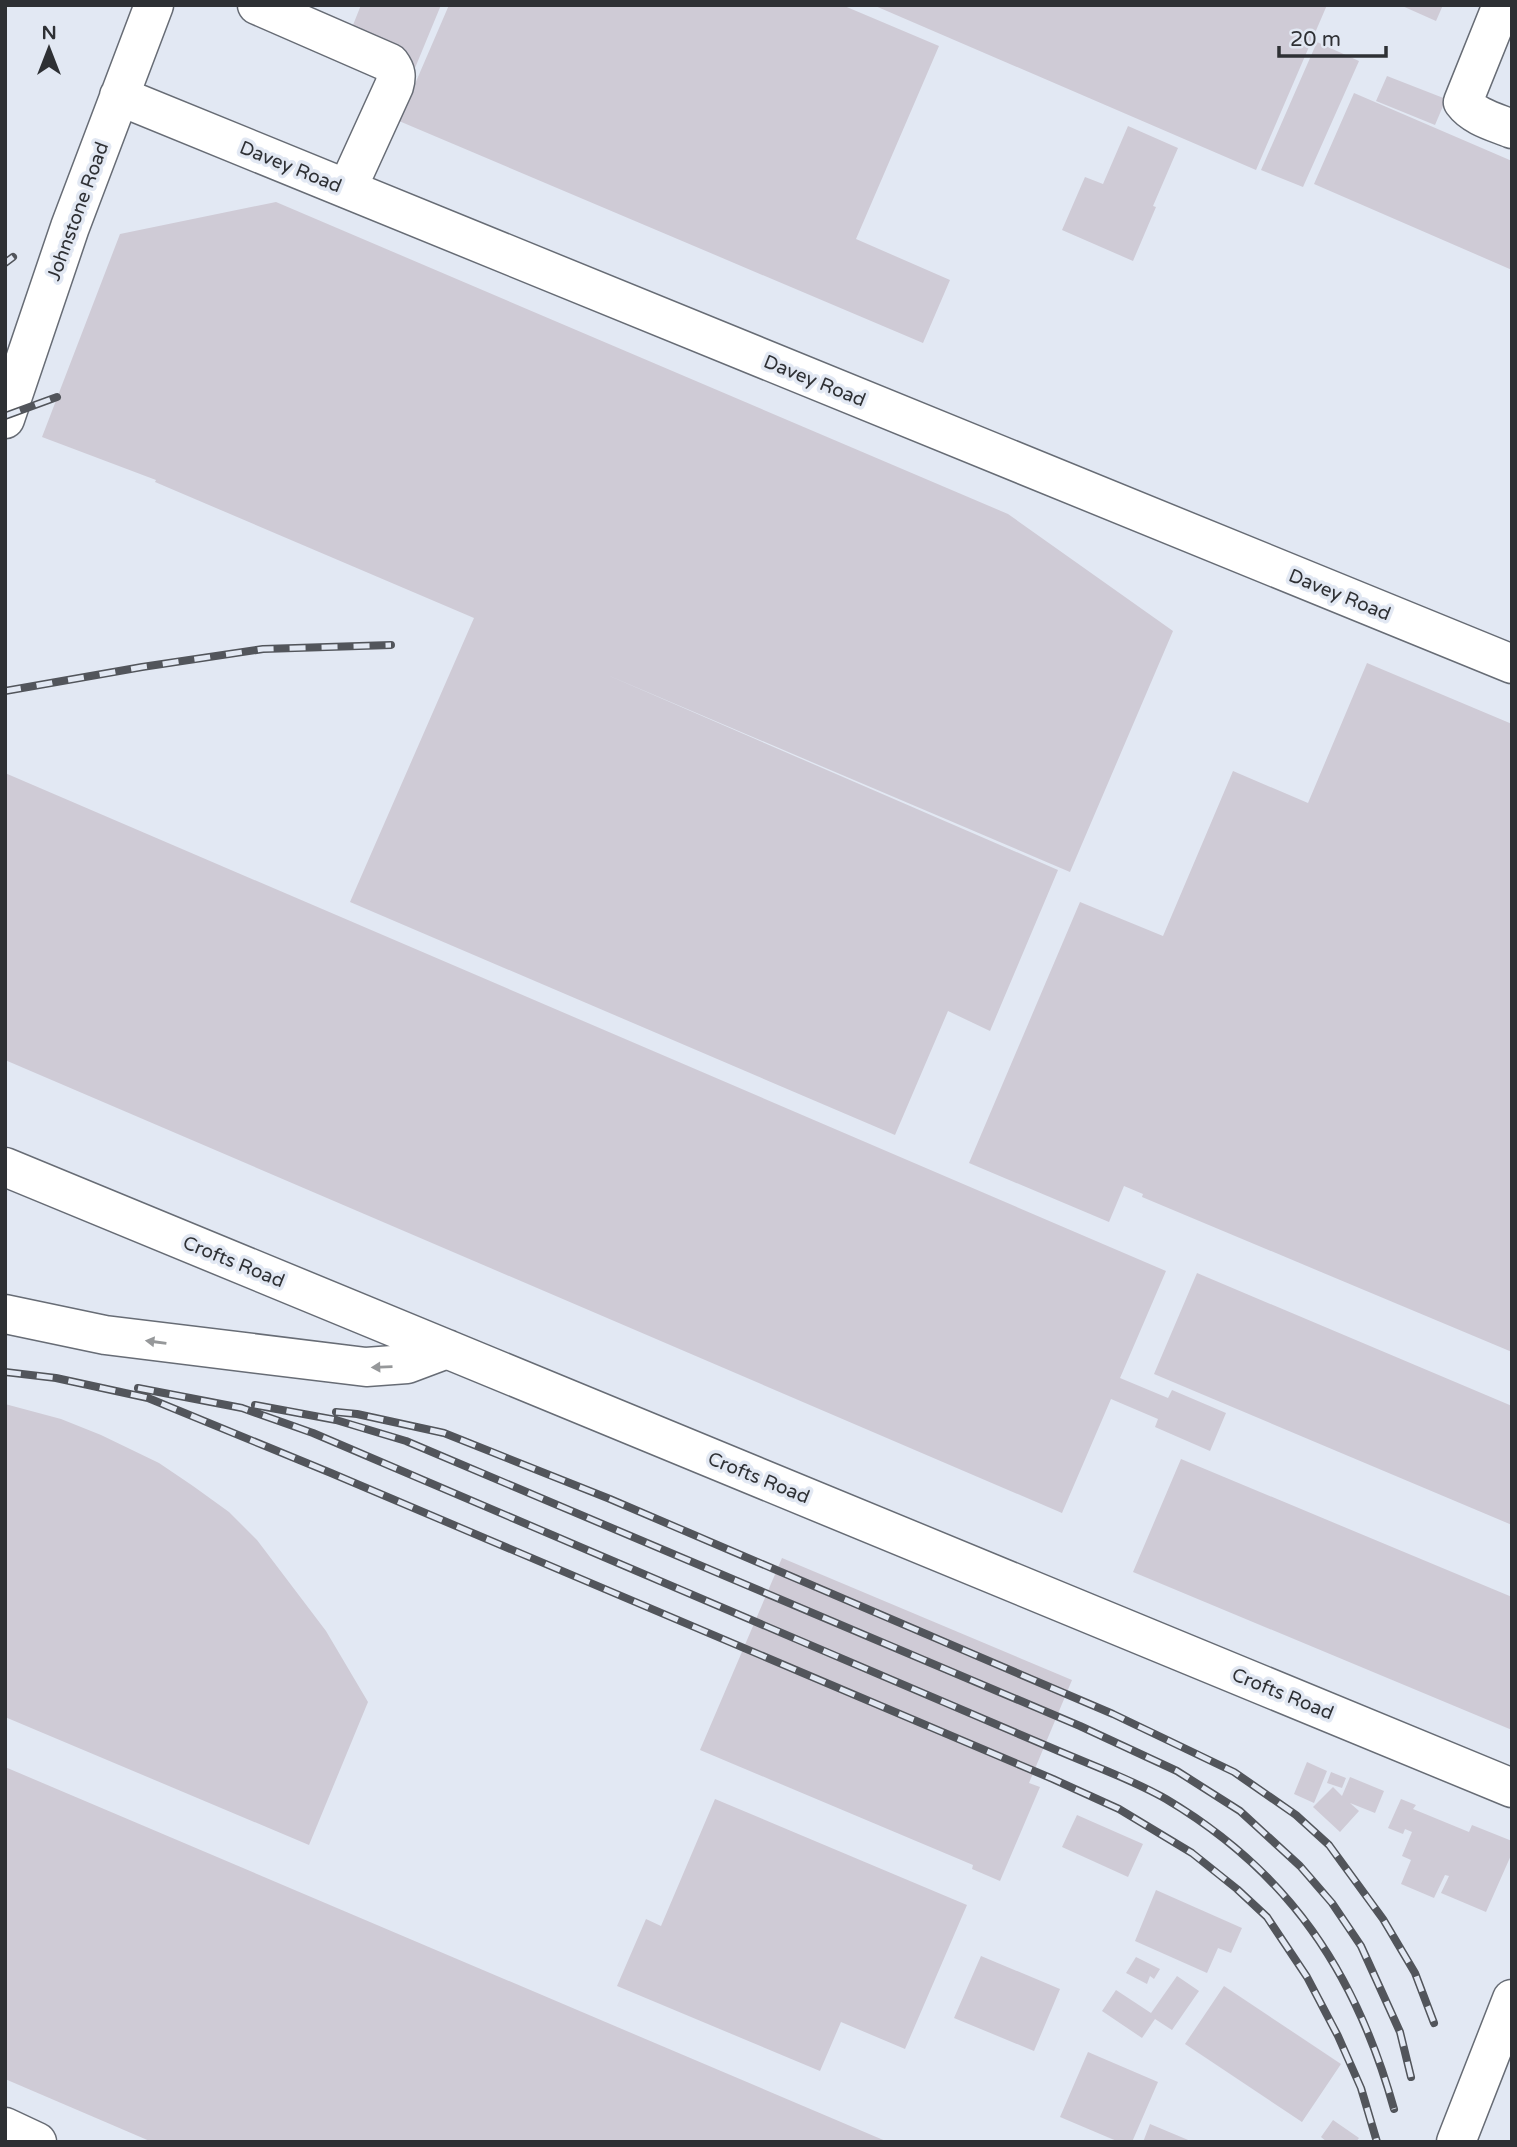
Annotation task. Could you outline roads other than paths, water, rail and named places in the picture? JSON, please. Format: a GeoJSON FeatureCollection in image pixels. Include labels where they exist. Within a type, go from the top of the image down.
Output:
{"type":"FeatureCollection","features":[{"type":"Feature","properties":{"kind":"street","name":"Johnstone Road"},"geometry":{"type":"LineString","coordinates":[[5,419],[70,227],[154,5]]}},
{"type":"Feature","properties":{"kind":"street"},"geometry":{"type":"LineString","coordinates":[[257,5],[390,62],[395,70],[397,77],[394,86],[347,189]]}},
{"type":"Feature","properties":{"kind":"street"},"geometry":{"type":"LineString","coordinates":[[1502,5],[1463,102],[1468,110],[1512,129]]}},
{"type":"Feature","properties":{"kind":"street","name":"Davey Road"},"geometry":{"type":"LineString","coordinates":[[119,96],[1512,664]]}},
{"type":"Feature","properties":{"kind":"street","name":"Crofts Road"},"geometry":{"type":"LineString","coordinates":[[5,1167],[1512,1788]]}},
{"type":"Feature","properties":{"kind":"street"},"geometry":{"type":"LineString","coordinates":[[5,1314],[105,1335],[366,1367],[407,1364],[447,1349]]}},
{"type":"Feature","properties":{"kind":"street"},"geometry":{"type":"LineString","coordinates":[[1456,2142],[1512,1999]]}},
{"type":"Feature","properties":{"kind":"street"},"geometry":{"type":"LineString","coordinates":[[5,2127],[37,2142]]}},
{"type":"Feature","properties":{"kind":"railway"},"geometry":{"type":"LineString","coordinates":[[5,263],[13,257]]}},
{"type":"Feature","properties":{"kind":"railway"},"geometry":{"type":"LineString","coordinates":[[5,416],[57,397]]}},
{"type":"Feature","properties":{"kind":"railway"},"geometry":{"type":"LineString","coordinates":[[5,691],[263,649],[391,645]]}},
{"type":"Feature","properties":{"kind":"railway"},"geometry":{"type":"LineString","coordinates":[[5,1372],[56,1378],[148,1398],[331,1473],[1119,1809],[1192,1853],[1267,1917],[1307,1977],[1338,2036],[1361,2088],[1377,2142]]}},
{"type":"Feature","properties":{"kind":"railway"},"geometry":{"type":"LineString","coordinates":[[138,1388],[242,1408],[313,1433],[1111,1772],[1166,1799],[1210,1828],[1248,1859],[1282,1893],[1312,1930],[1338,1970],[1360,2013],[1394,2109]]}},
{"type":"Feature","properties":{"kind":"railway"},"geometry":{"type":"LineString","coordinates":[[255,1405],[336,1420],[406,1441],[1080,1726],[1177,1771],[1240,1811],[1300,1866],[1332,1903],[1361,1946],[1400,2032],[1411,2077]]}},
{"type":"Feature","properties":{"kind":"railway"},"geometry":{"type":"LineString","coordinates":[[336,1412],[444,1433],[610,1499],[1113,1714],[1234,1772],[1296,1815],[1329,1845],[1383,1919],[1415,1973],[1434,2023]]}}]}
